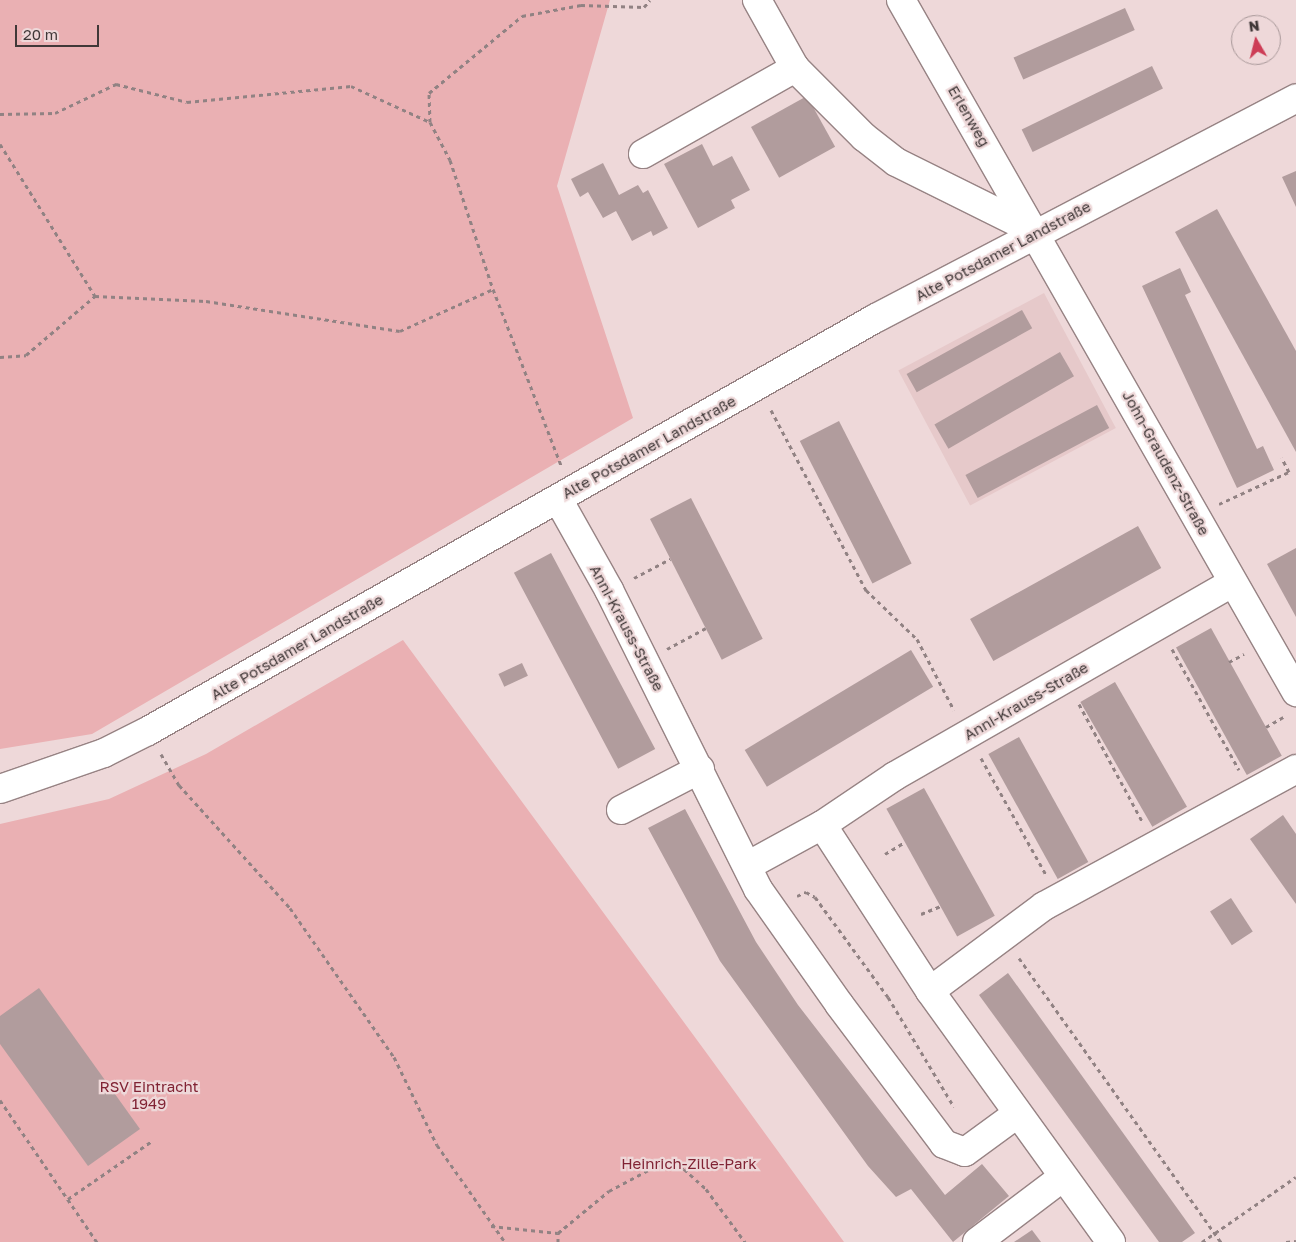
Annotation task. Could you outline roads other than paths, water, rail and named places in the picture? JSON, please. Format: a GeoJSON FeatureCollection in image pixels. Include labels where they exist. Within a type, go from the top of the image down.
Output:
{"type":"FeatureCollection","features":[{"type":"Feature","properties":{"kind":"street"},"geometry":{"type":"LineString","coordinates":[[757,0],[795,68],[864,137],[896,162],[1037,232]]}},
{"type":"Feature","properties":{"kind":"street","name":"Erlenweg"},"geometry":{"type":"LineString","coordinates":[[901,0],[1037,232]]}},
{"type":"Feature","properties":{"kind":"street"},"geometry":{"type":"LineString","coordinates":[[643,154],[795,68]]}},
{"type":"Feature","properties":{"kind":"street","name":"Alte Potsdamer Landstraße"},"geometry":{"type":"LineString","coordinates":[[0,789],[104,753],[148,731],[758,386],[1037,232],[1296,98]]}},
{"type":"Feature","properties":{"kind":"street","name":"John-Graudenz-Straße"},"geometry":{"type":"LineString","coordinates":[[1037,232],[1232,583],[1296,692]]}},
{"type":"Feature","properties":{"kind":"street","name":"Anni-Krauss-Straße"},"geometry":{"type":"LineString","coordinates":[[564,495],[609,590],[770,906],[944,1144],[964,1152],[1017,1114]]}},
{"type":"Feature","properties":{"kind":"street","name":"Anni-Krauss-Straße"},"geometry":{"type":"LineString","coordinates":[[748,865],[973,744],[1232,583]]}},
{"type":"Feature","properties":{"kind":"street"},"geometry":{"type":"LineString","coordinates":[[621,810],[700,769]]}},
{"type":"Feature","properties":{"kind":"street"},"geometry":{"type":"LineString","coordinates":[[930,990],[1059,898],[1296,769]]}},
{"type":"Feature","properties":{"kind":"street"},"geometry":{"type":"LineString","coordinates":[[822,825],[930,990],[1017,1114],[1112,1242]]}},
{"type":"Feature","properties":{"kind":"street"},"geometry":{"type":"LineString","coordinates":[[977,1242],[1063,1177]]}},
{"type":"Feature","properties":{"kind":"park label","name":"RSV Eintracht 1949"},"geometry":{"type":"Point","coordinates":[149,1094]}},
{"type":"Feature","properties":{"kind":"park label","name":"Heinrich-Zille-Park"},"geometry":{"type":"Point","coordinates":[689,1164]}}]}
